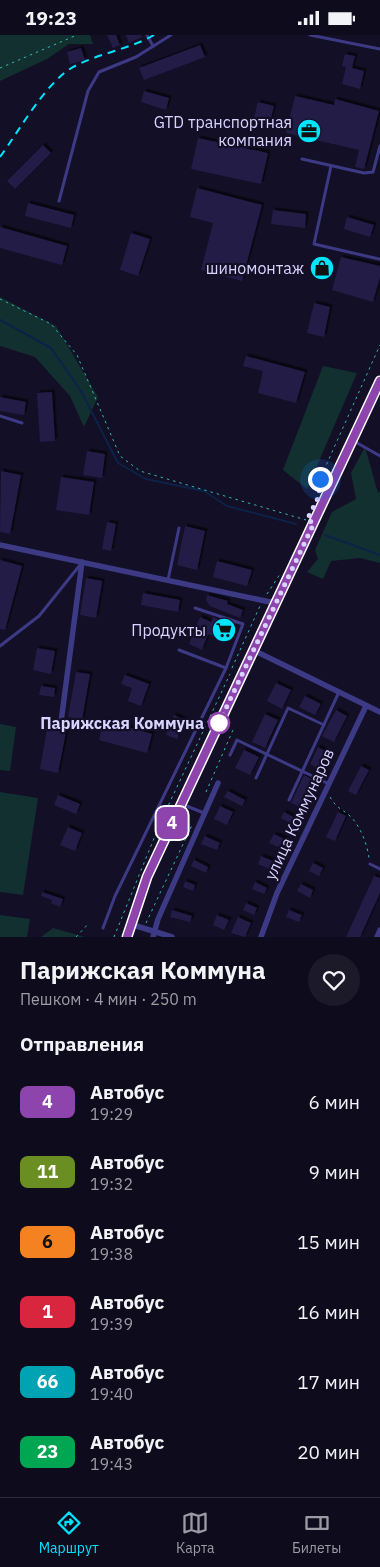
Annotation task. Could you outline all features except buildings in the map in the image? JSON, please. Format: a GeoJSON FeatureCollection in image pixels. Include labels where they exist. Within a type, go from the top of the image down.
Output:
{"type":"FeatureCollection","features":[{"type":"Feature","properties":{"kind":"main road"},"geometry":{"type":"LineString","coordinates":[[127,937],[147,877],[379,383]]}},
{"type":"Feature","properties":{"kind":"street"},"geometry":{"type":"LineString","coordinates":[[0,545],[276,603]]}},
{"type":"Feature","properties":{"kind":"street"},"geometry":{"type":"LineString","coordinates":[[61,722],[82,562]]}},
{"type":"Feature","properties":{"kind":"street"},"geometry":{"type":"LineString","coordinates":[[253,650],[380,712]]}},
{"type":"Feature","properties":{"kind":"street","name":"улица Коммунаров"},"geometry":{"type":"LineString","coordinates":[[261,937],[277,893],[366,706]]}},
{"type":"Feature","properties":{"kind":"street"},"geometry":{"type":"LineString","coordinates":[[153,935],[201,812],[218,783]]}},
{"type":"Feature","properties":{"kind":"street"},"geometry":{"type":"LineString","coordinates":[[130,924],[153,935],[172,937]]}},
{"type":"Feature","properties":{"kind":"street"},"geometry":{"type":"LineString","coordinates":[[377,937],[380,930]]}},
{"type":"Feature","properties":{"kind":"lane"},"geometry":{"type":"LineString","coordinates":[[147,35],[153,46]]}},
{"type":"Feature","properties":{"kind":"lane"},"geometry":{"type":"LineString","coordinates":[[60,201],[88,91],[100,72],[136,57],[171,35]]}},
{"type":"Feature","properties":{"kind":"lane"},"geometry":{"type":"LineString","coordinates":[[310,35],[380,49]]}},
{"type":"Feature","properties":{"kind":"lane"},"geometry":{"type":"LineString","coordinates":[[302,159],[364,173],[373,172],[380,145]]}},
{"type":"Feature","properties":{"kind":"lane"},"geometry":{"type":"LineString","coordinates":[[331,166],[314,244],[379,259]]}},
{"type":"Feature","properties":{"kind":"lane"},"geometry":{"type":"LineString","coordinates":[[0,416],[22,423]]}},
{"type":"Feature","properties":{"kind":"lane"},"geometry":{"type":"LineString","coordinates":[[352,439],[380,456]]}},
{"type":"Feature","properties":{"kind":"lane"},"geometry":{"type":"LineString","coordinates":[[168,580],[179,528]]}},
{"type":"Feature","properties":{"kind":"lane"},"geometry":{"type":"LineString","coordinates":[[0,646],[39,616],[82,562]]}},
{"type":"Feature","properties":{"kind":"lane"},"geometry":{"type":"LineString","coordinates":[[103,927],[119,889],[226,668],[242,624],[196,607]]}},
{"type":"Feature","properties":{"kind":"lane"},"geometry":{"type":"LineString","coordinates":[[179,650],[226,668]]}},
{"type":"Feature","properties":{"kind":"lane"},"geometry":{"type":"LineString","coordinates":[[289,800],[340,692]]}},
{"type":"Feature","properties":{"kind":"lane"},"geometry":{"type":"LineString","coordinates":[[256,778],[288,707],[324,725]]}},
{"type":"Feature","properties":{"kind":"lane"},"geometry":{"type":"LineString","coordinates":[[230,755],[237,740],[303,769],[329,783]]}},
{"type":"Feature","properties":{"kind":"lane"},"geometry":{"type":"LineString","coordinates":[[181,803],[201,812]]}},
{"type":"Feature","properties":{"kind":"lane"},"geometry":{"type":"LineString","coordinates":[[370,864],[380,869]]}},
{"type":"Feature","properties":{"kind":"path"},"geometry":{"type":"LineString","coordinates":[[0,68],[77,35]]}},
{"type":"Feature","properties":{"kind":"path"},"geometry":{"type":"LineString","coordinates":[[0,299],[51,324],[77,355],[120,456],[140,471],[314,523]]}},
{"type":"Feature","properties":{"kind":"path"},"geometry":{"type":"LineString","coordinates":[[319,496],[320,479],[380,345]]}},
{"type":"Feature","properties":{"kind":"path"},"geometry":{"type":"LineString","coordinates":[[114,937],[162,821],[262,600],[283,569]]}},
{"type":"Feature","properties":{"kind":"path"},"geometry":{"type":"LineString","coordinates":[[206,794],[233,730]]}},
{"type":"Feature","properties":{"kind":"path"},"geometry":{"type":"LineString","coordinates":[[326,790],[336,808],[351,817],[368,847],[370,864]]}},
{"type":"Feature","properties":{"kind":"path"},"geometry":{"type":"LineString","coordinates":[[143,929],[201,812]]}},
{"type":"Feature","properties":{"kind":"path"},"geometry":{"type":"LineString","coordinates":[[76,937],[89,923]]}},
{"type":"Feature","properties":{"kind":"green space"},"geometry":{"type":"Polygon","coordinates":[[[0,35],[90,35],[93,44],[69,44],[47,59],[0,81],[0,35]]]}},
{"type":"Feature","properties":{"kind":"green space"},"geometry":{"type":"Polygon","coordinates":[[[0,297],[56,326],[98,397],[84,427],[70,396],[35,357],[0,346],[0,297]]]}},
{"type":"Feature","properties":{"kind":"green space"},"geometry":{"type":"Polygon","coordinates":[[[323,366],[357,373],[307,489],[283,470],[323,366]]]}},
{"type":"Feature","properties":{"kind":"green space"},"geometry":{"type":"Polygon","coordinates":[[[365,447],[378,493],[380,491],[380,563],[360,558],[331,561],[323,579],[307,572],[318,559],[315,550],[332,512],[356,499],[351,473],[365,447]]]}},
{"type":"Feature","properties":{"kind":"green space"},"geometry":{"type":"Polygon","coordinates":[[[0,724],[16,727],[10,771],[0,770],[0,724]]]}},
{"type":"Feature","properties":{"kind":"green space"},"geometry":{"type":"Polygon","coordinates":[[[0,792],[38,798],[23,895],[0,892],[0,792]]]}},
{"type":"Feature","properties":{"kind":"green space"},"geometry":{"type":"Polygon","coordinates":[[[0,915],[30,919],[27,937],[0,937],[0,915]]]}},
{"type":"Feature","properties":{"kind":"green space"},"geometry":{"type":"Polygon","coordinates":[[[53,928],[85,937],[41,937],[53,928]]]}},
{"type":"Feature","properties":{"kind":"waterway"},"geometry":{"type":"LineString","coordinates":[[0,320],[51,348],[81,391],[118,463],[146,479],[204,491],[227,506],[296,524]]}},
{"type":"Feature","properties":{"kind":"waterway"},"geometry":{"type":"LineString","coordinates":[[325,535],[380,555]]}},
{"type":"Feature","properties":{"kind":"railway"},"geometry":{"type":"LineString","coordinates":[[0,157],[44,94],[65,73],[75,66],[154,35]]}},
{"type":"Feature","properties":{"kind":"bus line","name":"4"},"geometry":{"type":"LineString","coordinates":[[127,937],[147,877],[380,381]]}},
{"type":"Feature","properties":{"kind":"place","name":"GTD транспортная компания"},"geometry":{"type":"Point","coordinates":[309,131]}},
{"type":"Feature","properties":{"kind":"place","name":"шиномонтаж"},"geometry":{"type":"Point","coordinates":[322,268]}},
{"type":"Feature","properties":{"kind":"place","name":"Продукты"},"geometry":{"type":"Point","coordinates":[224,630]}},
{"type":"Feature","properties":{"kind":"place","name":"Парижская Коммуна"},"geometry":{"type":"Point","coordinates":[219,723]}},
{"type":"Feature","properties":{"kind":"route"},"geometry":{"type":"LineString","coordinates":[[219,723],[314,523],[307,520],[319,496],[320,479]]}}]}
